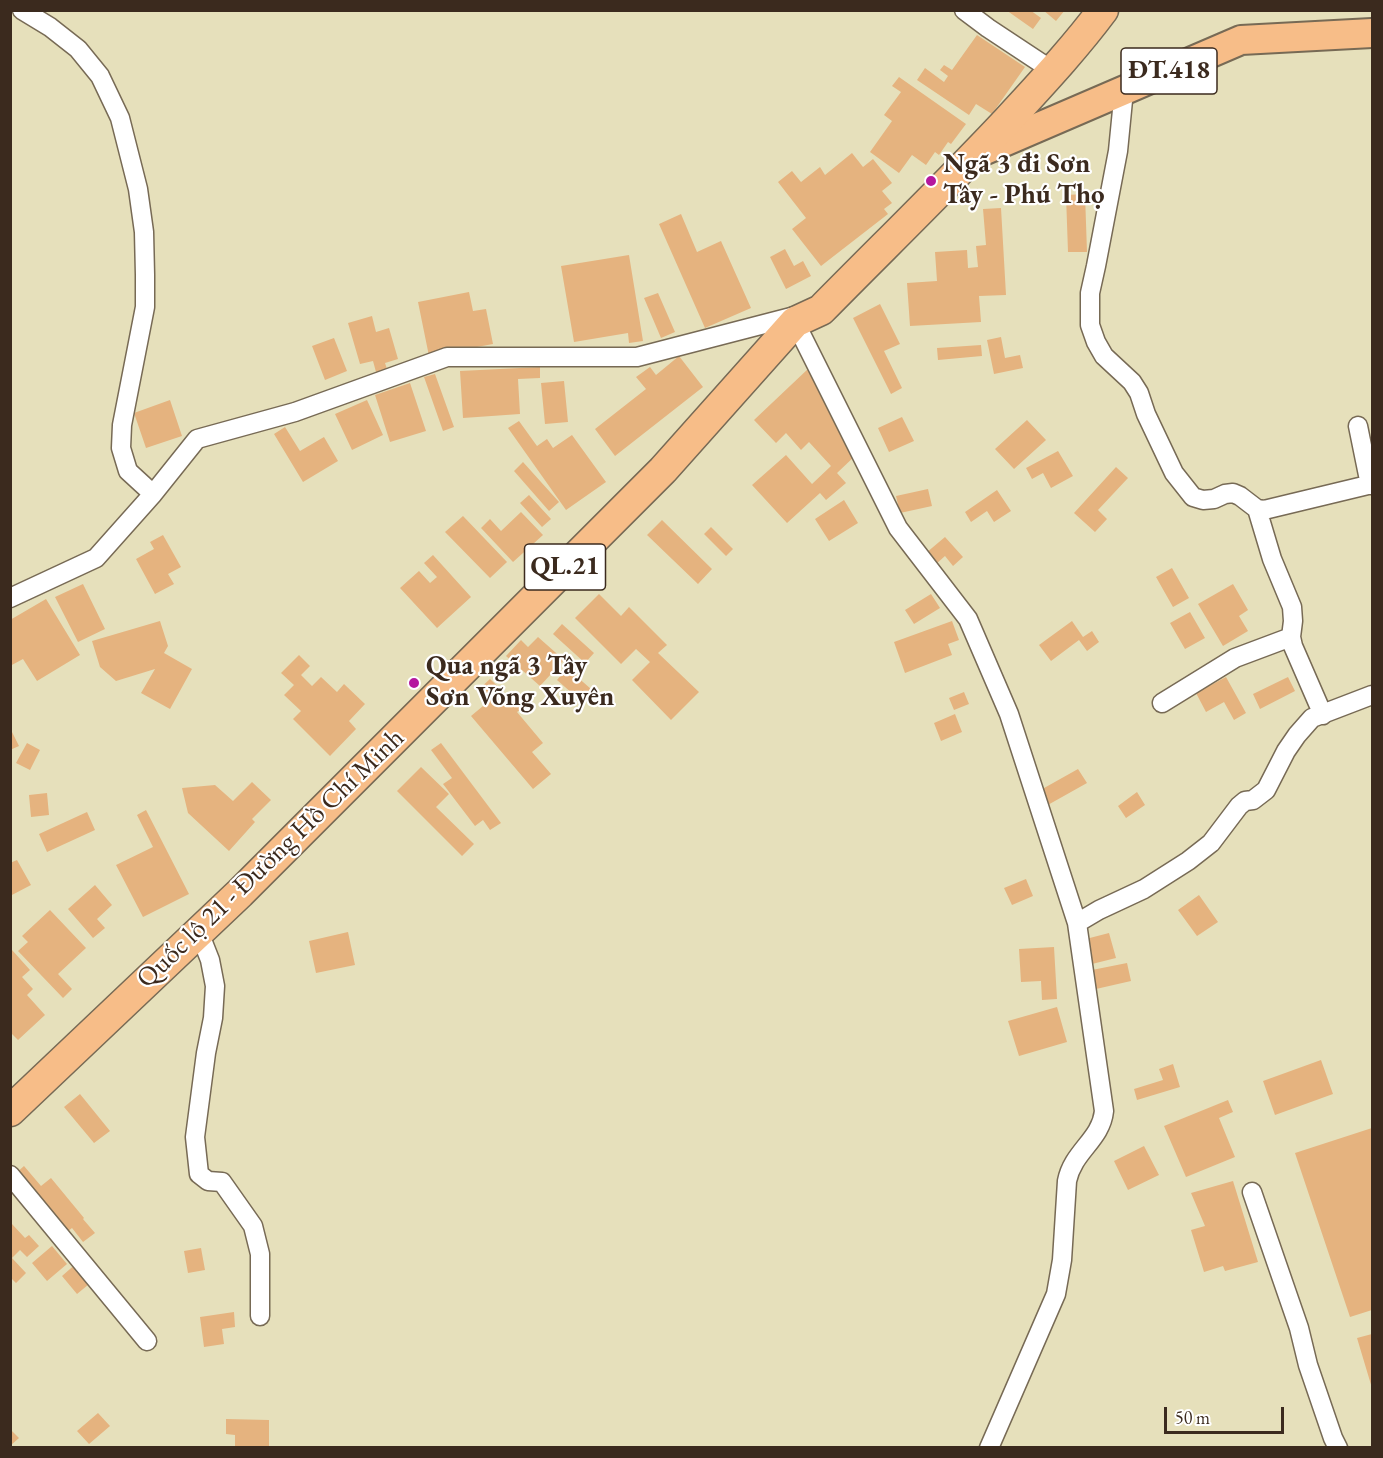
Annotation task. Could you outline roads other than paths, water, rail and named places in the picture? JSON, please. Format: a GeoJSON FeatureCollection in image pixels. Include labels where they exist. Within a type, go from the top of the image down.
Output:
{"type":"FeatureCollection","features":[{"type":"Feature","properties":{"kind":"highway","name":"Quốc lộ 21 - Đường Hồ Chí Minh"},"geometry":{"type":"LineString","coordinates":[[10,1111],[249,884],[663,470],[808,316],[976,154],[1084,36],[1103,10]]}},
{"type":"Feature","properties":{"kind":"main road","name":"ĐT.418"},"geometry":{"type":"LineString","coordinates":[[976,154],[1242,40],[1372,33]]}},
{"type":"Feature","properties":{"kind":"street"},"geometry":{"type":"LineString","coordinates":[[22,10],[50,27],[78,49],[100,76],[120,118],[138,189],[144,232],[145,275],[145,307],[122,425],[122,448],[128,471],[153,494]]}},
{"type":"Feature","properties":{"kind":"street"},"geometry":{"type":"LineString","coordinates":[[964,10],[1053,71]]}},
{"type":"Feature","properties":{"kind":"street"},"geometry":{"type":"LineString","coordinates":[[1124,90],[1118,151],[1090,293],[1090,325],[1104,356],[1132,382],[1139,393],[1146,414],[1174,473],[1193,497],[1214,500],[1225,494],[1233,493],[1257,509],[1264,510],[1371,484],[1358,426]]}},
{"type":"Feature","properties":{"kind":"street"},"geometry":{"type":"LineString","coordinates":[[10,598],[96,558],[153,494],[197,439],[295,412],[447,357],[637,357],[808,316],[898,528],[968,619],[1009,714],[1077,923],[1104,1111],[1103,1123],[1069,1169],[1062,1260],[1056,1294],[989,1448]]}},
{"type":"Feature","properties":{"kind":"street"},"geometry":{"type":"LineString","coordinates":[[1257,509],[1272,559],[1292,607],[1293,646],[1323,715]]}},
{"type":"Feature","properties":{"kind":"street"},"geometry":{"type":"LineString","coordinates":[[1162,703],[1235,658],[1291,637]]}},
{"type":"Feature","properties":{"kind":"street"},"geometry":{"type":"LineString","coordinates":[[1077,923],[1144,889],[1188,861],[1211,843],[1239,806],[1245,801],[1253,800],[1266,790],[1286,752],[1312,718],[1372,695]]}},
{"type":"Feature","properties":{"kind":"street"},"geometry":{"type":"LineString","coordinates":[[199,932],[210,960],[215,986],[213,1018],[195,1137],[200,1174],[208,1181],[222,1182],[253,1226],[260,1254],[260,1316]]}},
{"type":"Feature","properties":{"kind":"street"},"geometry":{"type":"LineString","coordinates":[[10,1175],[147,1341]]}},
{"type":"Feature","properties":{"kind":"street"},"geometry":{"type":"LineString","coordinates":[[1252,1192],[1299,1328],[1308,1365],[1338,1448]]}},
{"type":"Feature","properties":{"kind":"place","name":"Ngã 3 đi Sơn Tây - Phú Thọ"},"geometry":{"type":"Point","coordinates":[931,181]}},
{"type":"Feature","properties":{"kind":"place","name":"Qua ngã 3 Tây Sơn Võng Xuyên"},"geometry":{"type":"Point","coordinates":[414,683]}}]}
